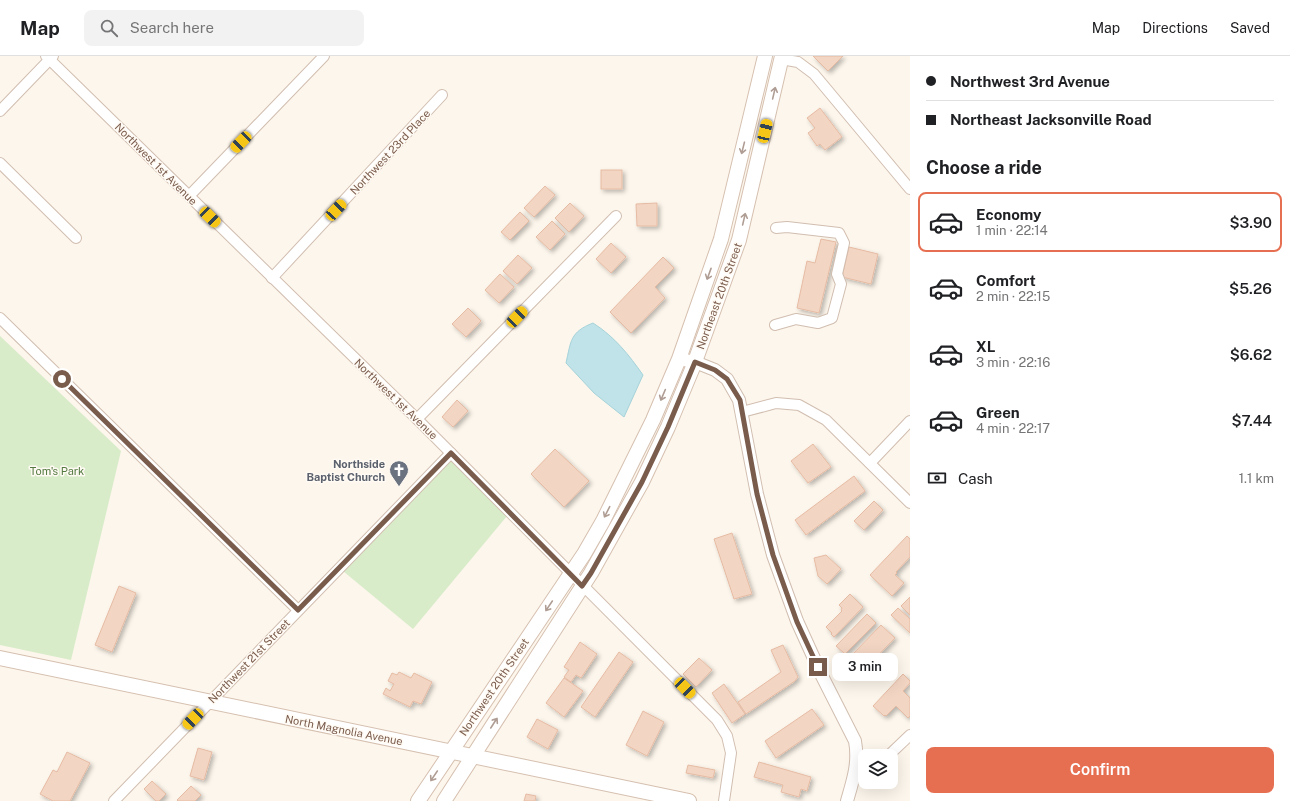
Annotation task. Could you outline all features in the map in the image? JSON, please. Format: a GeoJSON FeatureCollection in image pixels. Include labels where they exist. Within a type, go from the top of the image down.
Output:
{"type":"FeatureCollection","features":[{"type":"Feature","properties":{"kind":"main road"},"geometry":{"type":"LineString","coordinates":[[766,56],[782,58]]}},
{"type":"Feature","properties":{"kind":"main road","name":"Northeast 20th Street"},"geometry":{"type":"LineString","coordinates":[[571,574],[603,520],[653,420],[679,359],[721,239],[766,56]]}},
{"type":"Feature","properties":{"kind":"main road","name":"Northeast 20th Street"},"geometry":{"type":"LineString","coordinates":[[582,586],[591,573],[642,482],[668,427],[695,362],[739,240],[782,58]]}},
{"type":"Feature","properties":{"kind":"main road","name":"Northwest 20th Street"},"geometry":{"type":"LineString","coordinates":[[418,801],[571,574]]}},
{"type":"Feature","properties":{"kind":"main road","name":"Northwest 20th Street"},"geometry":{"type":"LineString","coordinates":[[444,801],[582,586]]}},
{"type":"Feature","properties":{"kind":"main road","name":"North Magnolia Avenue"},"geometry":{"type":"LineString","coordinates":[[0,658],[688,801]]}},
{"type":"Feature","properties":{"kind":"street"},"geometry":{"type":"LineString","coordinates":[[188,196],[324,56]]}},
{"type":"Feature","properties":{"kind":"street"},"geometry":{"type":"LineString","coordinates":[[0,111],[49,57]]}},
{"type":"Feature","properties":{"kind":"street","name":"Northwest 1st Avenue"},"geometry":{"type":"LineString","coordinates":[[49,57],[188,196],[417,419],[717,720],[726,736],[731,753],[724,801]]}},
{"type":"Feature","properties":{"kind":"street"},"geometry":{"type":"LineString","coordinates":[[782,58],[798,62],[814,74],[910,189]]}},
{"type":"Feature","properties":{"kind":"street","name":"Northwest 23rd Place"},"geometry":{"type":"LineString","coordinates":[[272,278],[442,96]]}},
{"type":"Feature","properties":{"kind":"street"},"geometry":{"type":"LineString","coordinates":[[0,163],[76,238]]}},
{"type":"Feature","properties":{"kind":"street"},"geometry":{"type":"LineString","coordinates":[[417,419],[616,216]]}},
{"type":"Feature","properties":{"kind":"street"},"geometry":{"type":"LineString","coordinates":[[776,228],[787,227],[839,233],[844,243],[837,274],[841,284],[832,318],[818,323],[796,320],[776,325]]}},
{"type":"Feature","properties":{"kind":"street"},"geometry":{"type":"LineString","coordinates":[[0,318],[298,610]]}},
{"type":"Feature","properties":{"kind":"street"},"geometry":{"type":"LineString","coordinates":[[679,359],[695,362],[715,370],[727,379],[740,400],[757,494],[773,555],[797,622],[855,741],[858,753]]}},
{"type":"Feature","properties":{"kind":"street"},"geometry":{"type":"LineString","coordinates":[[742,412],[776,403],[799,404],[826,420],[910,503]]}},
{"type":"Feature","properties":{"kind":"street"},"geometry":{"type":"LineString","coordinates":[[870,463],[910,421]]}},
{"type":"Feature","properties":{"kind":"street","name":"Northwest 21st Street"},"geometry":{"type":"LineString","coordinates":[[114,801],[451,453]]}},
{"type":"Feature","properties":{"kind":"street"},"geometry":{"type":"LineString","coordinates":[[897,749],[910,735]]}},
{"type":"Feature","properties":{"kind":"street"},"geometry":{"type":"LineString","coordinates":[[847,801],[858,772]]}},
{"type":"Feature","properties":{"kind":"green space","name":"Tom's Park"},"geometry":{"type":"Polygon","coordinates":[[[0,336],[121,451],[71,660],[0,645],[0,336]]]}},
{"type":"Feature","properties":{"kind":"green space"},"geometry":{"type":"Polygon","coordinates":[[[451,459],[507,516],[413,629],[343,571],[451,459]]]}},
{"type":"Feature","properties":{"kind":"water"},"geometry":{"type":"Polygon","coordinates":[[[593,323],[608,334],[621,347],[643,375],[624,417],[594,393],[566,363],[573,338],[585,326],[593,323]]]}},
{"type":"Feature","properties":{"kind":"building"},"geometry":{"type":"Polygon","coordinates":[[[813,56],[843,56],[828,71],[813,56]]]}},
{"type":"Feature","properties":{"kind":"building"},"geometry":{"type":"Polygon","coordinates":[[[820,108],[842,137],[825,150],[820,144],[817,146],[808,133],[815,128],[807,118],[820,108]]]}},
{"type":"Feature","properties":{"kind":"building"},"geometry":{"type":"Polygon","coordinates":[[[601,170],[622,170],[622,189],[601,189],[601,170]]]}},
{"type":"Feature","properties":{"kind":"building"},"geometry":{"type":"Polygon","coordinates":[[[545,186],[555,195],[534,217],[524,208],[545,186]]]}},
{"type":"Feature","properties":{"kind":"building"},"geometry":{"type":"Polygon","coordinates":[[[570,203],[584,216],[569,232],[555,218],[570,203]]]}},
{"type":"Feature","properties":{"kind":"building"},"geometry":{"type":"Polygon","coordinates":[[[657,203],[657,226],[637,226],[636,204],[657,203]]]}},
{"type":"Feature","properties":{"kind":"building"},"geometry":{"type":"Polygon","coordinates":[[[520,212],[529,221],[510,240],[501,232],[520,212]]]}},
{"type":"Feature","properties":{"kind":"building"},"geometry":{"type":"Polygon","coordinates":[[[552,221],[565,234],[550,250],[536,237],[552,221]]]}},
{"type":"Feature","properties":{"kind":"building"},"geometry":{"type":"Polygon","coordinates":[[[821,239],[836,242],[819,313],[797,308],[807,261],[815,263],[821,239]]]}},
{"type":"Feature","properties":{"kind":"building"},"geometry":{"type":"Polygon","coordinates":[[[611,243],[626,257],[611,273],[596,259],[611,243]]]}},
{"type":"Feature","properties":{"kind":"building"},"geometry":{"type":"Polygon","coordinates":[[[849,247],[878,254],[871,284],[842,277],[849,247]]]}},
{"type":"Feature","properties":{"kind":"building"},"geometry":{"type":"Polygon","coordinates":[[[518,255],[532,268],[517,284],[503,271],[518,255]]]}},
{"type":"Feature","properties":{"kind":"building"},"geometry":{"type":"Polygon","coordinates":[[[663,257],[674,268],[655,287],[665,298],[631,333],[610,312],[663,257]]]}},
{"type":"Feature","properties":{"kind":"building"},"geometry":{"type":"Polygon","coordinates":[[[500,274],[514,287],[499,303],[485,290],[500,274]]]}},
{"type":"Feature","properties":{"kind":"building"},"geometry":{"type":"Polygon","coordinates":[[[468,308],[481,321],[466,337],[452,324],[468,308]]]}},
{"type":"Feature","properties":{"kind":"building"},"geometry":{"type":"Polygon","coordinates":[[[457,400],[468,411],[453,427],[442,417],[457,400]]]}},
{"type":"Feature","properties":{"kind":"building"},"geometry":{"type":"Polygon","coordinates":[[[813,444],[831,467],[808,483],[791,461],[813,444]]]}},
{"type":"Feature","properties":{"kind":"building"},"geometry":{"type":"Polygon","coordinates":[[[555,449],[589,481],[564,507],[531,474],[555,449]]]}},
{"type":"Feature","properties":{"kind":"building"},"geometry":{"type":"Polygon","coordinates":[[[854,476],[865,491],[806,535],[795,520],[854,476]]]}},
{"type":"Feature","properties":{"kind":"building"},"geometry":{"type":"Polygon","coordinates":[[[874,501],[883,510],[864,530],[854,521],[874,501]]]}},
{"type":"Feature","properties":{"kind":"building"},"geometry":{"type":"Polygon","coordinates":[[[732,533],[752,594],[734,599],[714,539],[732,533]]]}},
{"type":"Feature","properties":{"kind":"building"},"geometry":{"type":"Polygon","coordinates":[[[907,536],[910,539],[910,557],[895,575],[904,583],[892,596],[870,575],[907,536]]]}},
{"type":"Feature","properties":{"kind":"building"},"geometry":{"type":"Polygon","coordinates":[[[826,555],[841,569],[827,584],[818,576],[814,558],[826,555]]]}},
{"type":"Feature","properties":{"kind":"building"},"geometry":{"type":"Polygon","coordinates":[[[119,586],[136,593],[112,652],[95,645],[119,586]]]}},
{"type":"Feature","properties":{"kind":"building"},"geometry":{"type":"Polygon","coordinates":[[[850,594],[863,607],[834,637],[826,627],[842,611],[842,608],[839,605],[850,594]]]}},
{"type":"Feature","properties":{"kind":"building"},"geometry":{"type":"Polygon","coordinates":[[[910,597],[910,615],[901,606],[910,597]]]}},
{"type":"Feature","properties":{"kind":"building"},"geometry":{"type":"Polygon","coordinates":[[[898,608],[910,619],[910,633],[891,615],[898,608]]]}},
{"type":"Feature","properties":{"kind":"building"},"geometry":{"type":"Polygon","coordinates":[[[867,614],[876,623],[845,654],[836,646],[867,614]]]}},
{"type":"Feature","properties":{"kind":"building"},"geometry":{"type":"Polygon","coordinates":[[[881,625],[895,638],[861,673],[847,660],[881,625]]]}},
{"type":"Feature","properties":{"kind":"building"},"geometry":{"type":"Polygon","coordinates":[[[580,642],[597,654],[581,678],[576,675],[571,682],[564,677],[569,670],[564,667],[580,642]]]}},
{"type":"Feature","properties":{"kind":"building"},"geometry":{"type":"Polygon","coordinates":[[[783,645],[798,677],[795,681],[746,714],[738,702],[781,672],[771,650],[783,645]]]}},
{"type":"Feature","properties":{"kind":"building"},"geometry":{"type":"Polygon","coordinates":[[[619,652],[633,662],[595,717],[581,707],[619,652]]]}},
{"type":"Feature","properties":{"kind":"building"},"geometry":{"type":"Polygon","coordinates":[[[699,658],[712,670],[696,687],[683,674],[699,658]]]}},
{"type":"Feature","properties":{"kind":"building"},"geometry":{"type":"Polygon","coordinates":[[[399,672],[411,678],[414,673],[432,682],[421,704],[413,701],[410,707],[383,694],[386,688],[390,691],[394,684],[388,681],[392,673],[397,675],[399,672]]]}},
{"type":"Feature","properties":{"kind":"building"},"geometry":{"type":"Polygon","coordinates":[[[903,674],[910,681],[903,691],[910,698],[910,716],[908,718],[896,706],[886,716],[884,716],[873,706],[903,674]]]}},
{"type":"Feature","properties":{"kind":"building"},"geometry":{"type":"Polygon","coordinates":[[[564,678],[583,691],[564,717],[546,703],[564,678]]]}},
{"type":"Feature","properties":{"kind":"building"},"geometry":{"type":"Polygon","coordinates":[[[724,684],[745,714],[732,723],[712,693],[724,684]]]}},
{"type":"Feature","properties":{"kind":"building"},"geometry":{"type":"Polygon","coordinates":[[[812,709],[824,725],[776,758],[765,741],[812,709]]]}},
{"type":"Feature","properties":{"kind":"building"},"geometry":{"type":"Polygon","coordinates":[[[643,711],[664,722],[647,756],[626,745],[643,711]]]}},
{"type":"Feature","properties":{"kind":"building"},"geometry":{"type":"Polygon","coordinates":[[[537,719],[558,730],[548,749],[527,737],[537,719]]]}},
{"type":"Feature","properties":{"kind":"building"},"geometry":{"type":"Polygon","coordinates":[[[198,748],[212,752],[204,780],[190,776],[198,748]]]}},
{"type":"Feature","properties":{"kind":"building"},"geometry":{"type":"Polygon","coordinates":[[[67,752],[90,763],[70,801],[53,801],[40,794],[53,770],[57,772],[67,752]]]}},
{"type":"Feature","properties":{"kind":"building"},"geometry":{"type":"Polygon","coordinates":[[[759,762],[811,777],[807,791],[801,789],[799,797],[781,792],[783,785],[754,777],[759,762]]]}},
{"type":"Feature","properties":{"kind":"building"},"geometry":{"type":"Polygon","coordinates":[[[688,765],[715,770],[713,778],[686,773],[688,765]]]}},
{"type":"Feature","properties":{"kind":"building"},"geometry":{"type":"Polygon","coordinates":[[[152,781],[166,794],[159,801],[156,801],[144,789],[152,781]]]}},
{"type":"Feature","properties":{"kind":"building"},"geometry":{"type":"Polygon","coordinates":[[[191,786],[201,795],[195,801],[178,801],[177,800],[191,786]]]}},
{"type":"Feature","properties":{"kind":"building"},"geometry":{"type":"Polygon","coordinates":[[[526,794],[536,796],[535,801],[524,801],[526,794]]]}},
{"type":"Feature","properties":{"kind":"place","name":"Northside Baptist Church"},"geometry":{"type":"Point","coordinates":[399,487]}},
{"type":"Feature","properties":{"kind":"route"},"geometry":{"type":"LineString","coordinates":[[62,379],[298,610],[451,453],[582,586],[616,530],[642,482],[668,427],[695,362],[715,370],[727,379],[740,400],[757,494],[773,555],[797,622],[818,667]]}}]}
